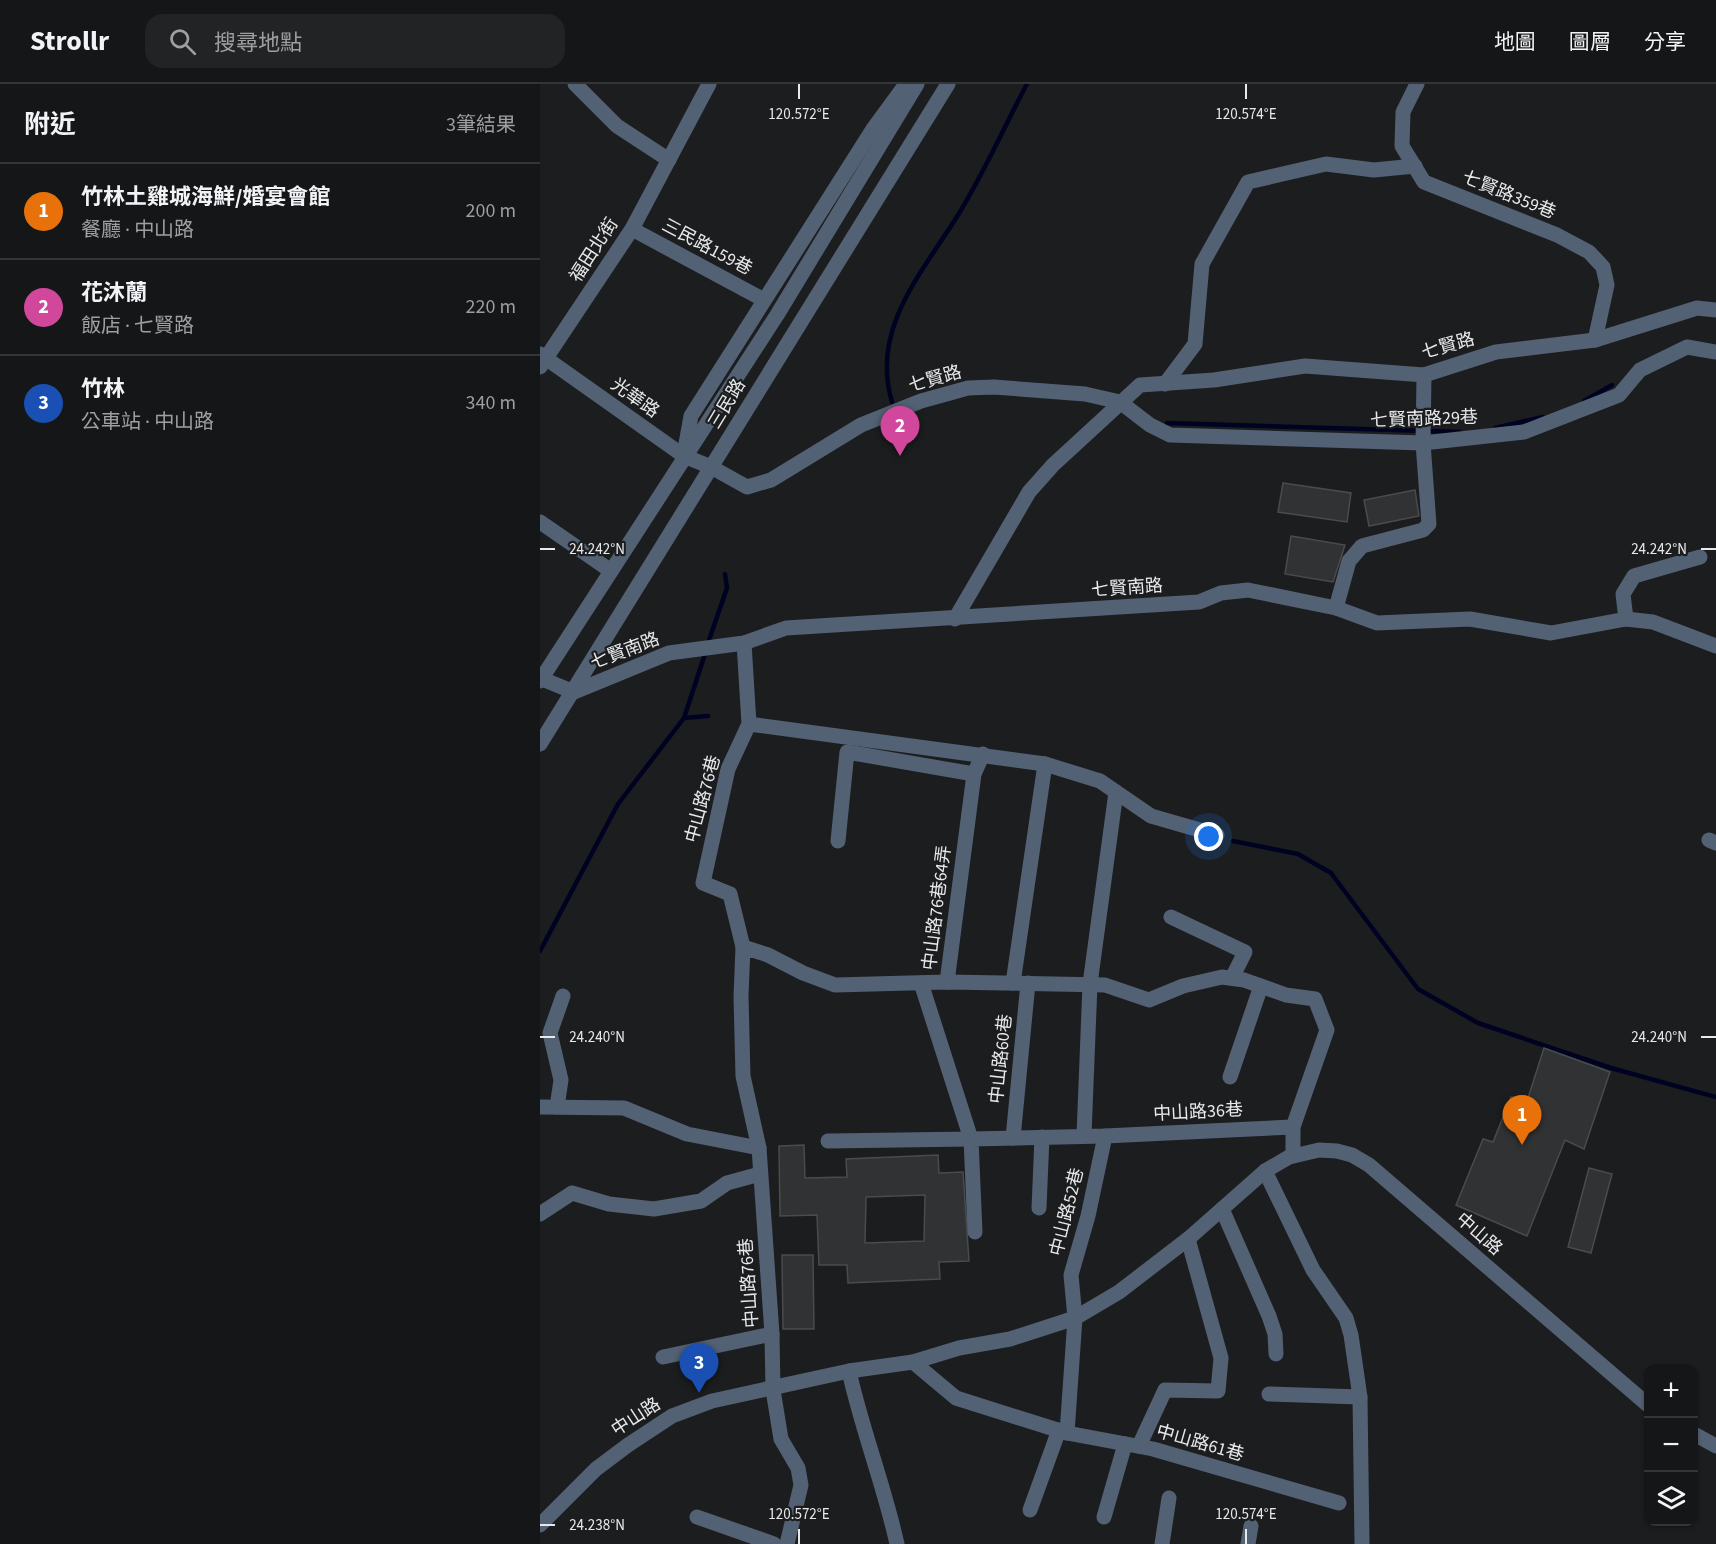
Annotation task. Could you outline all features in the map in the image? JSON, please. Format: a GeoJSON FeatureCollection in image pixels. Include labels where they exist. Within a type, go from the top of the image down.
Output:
{"type":"FeatureCollection","features":[{"type":"Feature","properties":{"kind":"street"},"geometry":{"type":"LineString","coordinates":[[574,84],[617,126],[669,160]]}},
{"type":"Feature","properties":{"kind":"street","name":"福田北街"},"geometry":{"type":"LineString","coordinates":[[542,360],[632,229],[709,84]]}},
{"type":"Feature","properties":{"kind":"street","name":"三民路"},"geometry":{"type":"LineString","coordinates":[[684,456],[691,416],[873,129],[906,84]]}},
{"type":"Feature","properties":{"kind":"street","name":"三民路"},"geometry":{"type":"LineString","coordinates":[[541,680],[777,315],[918,84]]}},
{"type":"Feature","properties":{"kind":"street","name":"三民路"},"geometry":{"type":"LineString","coordinates":[[540,744],[948,84]]}},
{"type":"Feature","properties":{"kind":"street","name":"七賢路359巷"},"geometry":{"type":"LineString","coordinates":[[1417,84],[1403,112],[1402,146],[1424,182],[1557,235],[1589,252],[1603,267],[1607,285],[1595,340]]}},
{"type":"Feature","properties":{"kind":"street"},"geometry":{"type":"LineString","coordinates":[[1165,384],[1195,344],[1202,264],[1248,182],[1326,164],[1374,170],[1415,166]]}},
{"type":"Feature","properties":{"kind":"street","name":"三民路159巷"},"geometry":{"type":"LineString","coordinates":[[632,229],[764,300]]}},
{"type":"Feature","properties":{"kind":"street","name":"七賢路"},"geometry":{"type":"LineString","coordinates":[[955,619],[1029,492],[1053,465],[1140,386],[1214,380],[1305,366],[1424,375],[1496,352],[1595,340],[1697,308],[1716,310]]}},
{"type":"Feature","properties":{"kind":"street","name":"七賢南路29巷"},"geometry":{"type":"LineString","coordinates":[[1120,402],[1149,424],[1170,435],[1199,438],[1423,443],[1524,432],[1619,395],[1640,370],[1687,347],[1716,352]]}},
{"type":"Feature","properties":{"kind":"street","name":"光華路"},"geometry":{"type":"LineString","coordinates":[[542,360],[684,456],[711,468]]}},
{"type":"Feature","properties":{"kind":"street"},"geometry":{"type":"LineString","coordinates":[[1336,608],[1349,561],[1362,546],[1422,530],[1429,524],[1423,443],[1424,375]]}},
{"type":"Feature","properties":{"kind":"street","name":"七賢路"},"geometry":{"type":"LineString","coordinates":[[711,468],[747,488],[771,480],[861,425],[921,401],[968,388],[994,387],[1085,394],[1120,402]]}},
{"type":"Feature","properties":{"kind":"street"},"geometry":{"type":"LineString","coordinates":[[540,522],[611,572]]}},
{"type":"Feature","properties":{"kind":"street"},"geometry":{"type":"LineString","coordinates":[[1626,619],[1623,594],[1634,576],[1700,557]]}},
{"type":"Feature","properties":{"kind":"street","name":"七賢南路"},"geometry":{"type":"LineString","coordinates":[[574,692],[669,653],[744,643],[786,628],[1199,602],[1221,593],[1248,590],[1336,608],[1377,623],[1470,619],[1551,633],[1626,619],[1653,622],[1716,646]]}},
{"type":"Feature","properties":{"kind":"street","name":"中山路76巷"},"geometry":{"type":"LineString","coordinates":[[744,643],[748,724],[728,769],[703,883],[730,894],[743,947],[741,996],[743,1076],[759,1148],[772,1334],[773,1390],[781,1439],[798,1468],[801,1485],[787,1544]]}},
{"type":"Feature","properties":{"kind":"street"},"geometry":{"type":"LineString","coordinates":[[541,680],[574,692]]}},
{"type":"Feature","properties":{"kind":"street"},"geometry":{"type":"LineString","coordinates":[[748,724],[1045,764],[1100,781],[1151,816],[1217,836]]}},
{"type":"Feature","properties":{"kind":"street"},"geometry":{"type":"LineString","coordinates":[[838,841],[847,752],[974,774]]}},
{"type":"Feature","properties":{"kind":"street","name":"中山路76巷64弄"},"geometry":{"type":"LineString","coordinates":[[983,754],[974,774],[947,982],[1105,985],[1149,1000],[1183,986],[1222,976],[1232,978]]}},
{"type":"Feature","properties":{"kind":"street"},"geometry":{"type":"LineString","coordinates":[[1020,983],[1045,764]]}},
{"type":"Feature","properties":{"kind":"street"},"geometry":{"type":"LineString","coordinates":[[1084,1135],[1090,984],[1116,792]]}},
{"type":"Feature","properties":{"kind":"street"},"geometry":{"type":"LineString","coordinates":[[1171,917],[1245,952],[1232,978],[1286,995],[1315,999],[1327,1030],[1293,1127],[1293,1156]]}},
{"type":"Feature","properties":{"kind":"street"},"geometry":{"type":"LineString","coordinates":[[743,947],[768,955],[803,973],[835,985],[947,982]]}},
{"type":"Feature","properties":{"kind":"street"},"geometry":{"type":"LineString","coordinates":[[921,983],[971,1139],[975,1232]]}},
{"type":"Feature","properties":{"kind":"street","name":"中山路60巷"},"geometry":{"type":"LineString","coordinates":[[1013,1138],[1020,983]]}},
{"type":"Feature","properties":{"kind":"street","name":"中山路36巷"},"geometry":{"type":"LineString","coordinates":[[1230,1077],[1261,986]]}},
{"type":"Feature","properties":{"kind":"street"},"geometry":{"type":"LineString","coordinates":[[557,1107],[561,1080],[550,1033],[563,996]]}},
{"type":"Feature","properties":{"kind":"street"},"geometry":{"type":"LineString","coordinates":[[540,1107],[624,1108],[687,1134],[759,1148]]}},
{"type":"Feature","properties":{"kind":"street","name":"中山路36巷"},"geometry":{"type":"LineString","coordinates":[[1105,1136],[1293,1127]]}},
{"type":"Feature","properties":{"kind":"street"},"geometry":{"type":"LineString","coordinates":[[828,1141],[1105,1136]]}},
{"type":"Feature","properties":{"kind":"street","name":"中山路52巷"},"geometry":{"type":"LineString","coordinates":[[1075,1318],[1071,1275],[1088,1216],[1105,1136]]}},
{"type":"Feature","properties":{"kind":"street"},"geometry":{"type":"LineString","coordinates":[[1040,1208],[1042,1137]]}},
{"type":"Feature","properties":{"kind":"street","name":"中山路"},"geometry":{"type":"LineString","coordinates":[[540,1525],[596,1469],[672,1416],[712,1401],[773,1390],[849,1371],[913,1362],[959,1348],[1010,1339],[1075,1318],[1119,1292],[1188,1239],[1264,1171],[1293,1156],[1319,1150],[1337,1150],[1353,1155],[1369,1165],[1644,1402]]}},
{"type":"Feature","properties":{"kind":"street"},"geometry":{"type":"LineString","coordinates":[[1264,1171],[1313,1270],[1346,1318],[1360,1397],[1362,1544]]}},
{"type":"Feature","properties":{"kind":"street"},"geometry":{"type":"LineString","coordinates":[[540,1214],[572,1193],[609,1204],[654,1209],[701,1201],[727,1182],[760,1174]]}},
{"type":"Feature","properties":{"kind":"street"},"geometry":{"type":"LineString","coordinates":[[1222,1209],[1269,1316],[1275,1334],[1276,1354]]}},
{"type":"Feature","properties":{"kind":"street","name":"中山路61巷"},"geometry":{"type":"LineString","coordinates":[[1188,1239],[1221,1358],[1218,1391],[1165,1390],[1132,1445],[1339,1503]]}},
{"type":"Feature","properties":{"kind":"street"},"geometry":{"type":"LineString","coordinates":[[1030,1510],[1063,1432],[1075,1318]]}},
{"type":"Feature","properties":{"kind":"street"},"geometry":{"type":"LineString","coordinates":[[663,1358],[772,1334]]}},
{"type":"Feature","properties":{"kind":"street"},"geometry":{"type":"LineString","coordinates":[[913,1362],[956,1398],[1063,1432],[1132,1445],[1104,1517]]}},
{"type":"Feature","properties":{"kind":"street"},"geometry":{"type":"LineString","coordinates":[[849,1371],[884,1488],[897,1544]]}},
{"type":"Feature","properties":{"kind":"street"},"geometry":{"type":"LineString","coordinates":[[1269,1394],[1360,1397]]}},
{"type":"Feature","properties":{"kind":"street"},"geometry":{"type":"LineString","coordinates":[[1698,1436],[1716,1446]]}},
{"type":"Feature","properties":{"kind":"street"},"geometry":{"type":"LineString","coordinates":[[1162,1544],[1168,1498]]}},
{"type":"Feature","properties":{"kind":"street"},"geometry":{"type":"LineString","coordinates":[[697,1517],[774,1544]]}},
{"type":"Feature","properties":{"kind":"street"},"geometry":{"type":"LineString","coordinates":[[1248,1544],[1251,1526]]}},
{"type":"Feature","properties":{"kind":"building"},"geometry":{"type":"Polygon","coordinates":[[[1283,483],[1351,493],[1347,522],[1278,512],[1283,483]]]}},
{"type":"Feature","properties":{"kind":"building"},"geometry":{"type":"Polygon","coordinates":[[[1415,490],[1419,516],[1369,526],[1364,500],[1415,490]]]}},
{"type":"Feature","properties":{"kind":"building"},"geometry":{"type":"Polygon","coordinates":[[[1291,536],[1345,545],[1333,582],[1285,574],[1291,536]]]}},
{"type":"Feature","properties":{"kind":"building"},"geometry":{"type":"Polygon","coordinates":[[[1544,1048],[1610,1072],[1584,1149],[1565,1140],[1527,1236],[1456,1205],[1483,1139],[1493,1142],[1511,1097],[1528,1098],[1544,1048]]]}},
{"type":"Feature","properties":{"kind":"building"},"geometry":{"type":"Polygon","coordinates":[[[804,1145],[805,1178],[847,1177],[846,1159],[938,1155],[939,1173],[963,1172],[969,1261],[939,1262],[940,1279],[848,1283],[847,1265],[819,1265],[817,1215],[780,1216],[779,1146],[804,1145]],[[925,1195],[866,1197],[865,1243],[924,1241],[925,1195]]]}},
{"type":"Feature","properties":{"kind":"building"},"geometry":{"type":"Polygon","coordinates":[[[1589,1168],[1612,1174],[1591,1253],[1568,1247],[1589,1168]]]}},
{"type":"Feature","properties":{"kind":"building"},"geometry":{"type":"Polygon","coordinates":[[[782,1255],[813,1255],[814,1329],[783,1329],[782,1255]]]}},
{"type":"Feature","properties":{"kind":"waterway"},"geometry":{"type":"LineString","coordinates":[[892,402],[887,375],[888,350],[903,303],[915,280],[958,215],[1027,84]]}},
{"type":"Feature","properties":{"kind":"waterway"},"geometry":{"type":"LineString","coordinates":[[1584,401],[1612,385]]}},
{"type":"Feature","properties":{"kind":"waterway"},"geometry":{"type":"LineString","coordinates":[[1495,428],[1543,417]]}},
{"type":"Feature","properties":{"kind":"waterway"},"geometry":{"type":"LineString","coordinates":[[1167,423],[1460,432]]}},
{"type":"Feature","properties":{"kind":"waterway"},"geometry":{"type":"LineString","coordinates":[[708,643],[727,588],[725,574]]}},
{"type":"Feature","properties":{"kind":"waterway"},"geometry":{"type":"LineString","coordinates":[[684,718],[706,651]]}},
{"type":"Feature","properties":{"kind":"waterway"},"geometry":{"type":"LineString","coordinates":[[540,951],[618,804],[684,718],[708,716]]}},
{"type":"Feature","properties":{"kind":"waterway"},"geometry":{"type":"LineString","coordinates":[[1233,841],[1298,854],[1331,873],[1418,989],[1478,1023],[1611,1068],[1716,1097]]}},
{"type":"Feature","properties":{"kind":"place","name":"花沐蘭"},"geometry":{"type":"Point","coordinates":[900,456]}},
{"type":"Feature","properties":{"kind":"place","name":"竹林土雞城海鮮/婚宴會館"},"geometry":{"type":"Point","coordinates":[1522,1145]}},
{"type":"Feature","properties":{"kind":"place","name":"竹林"},"geometry":{"type":"Point","coordinates":[699,1393]}}]}
